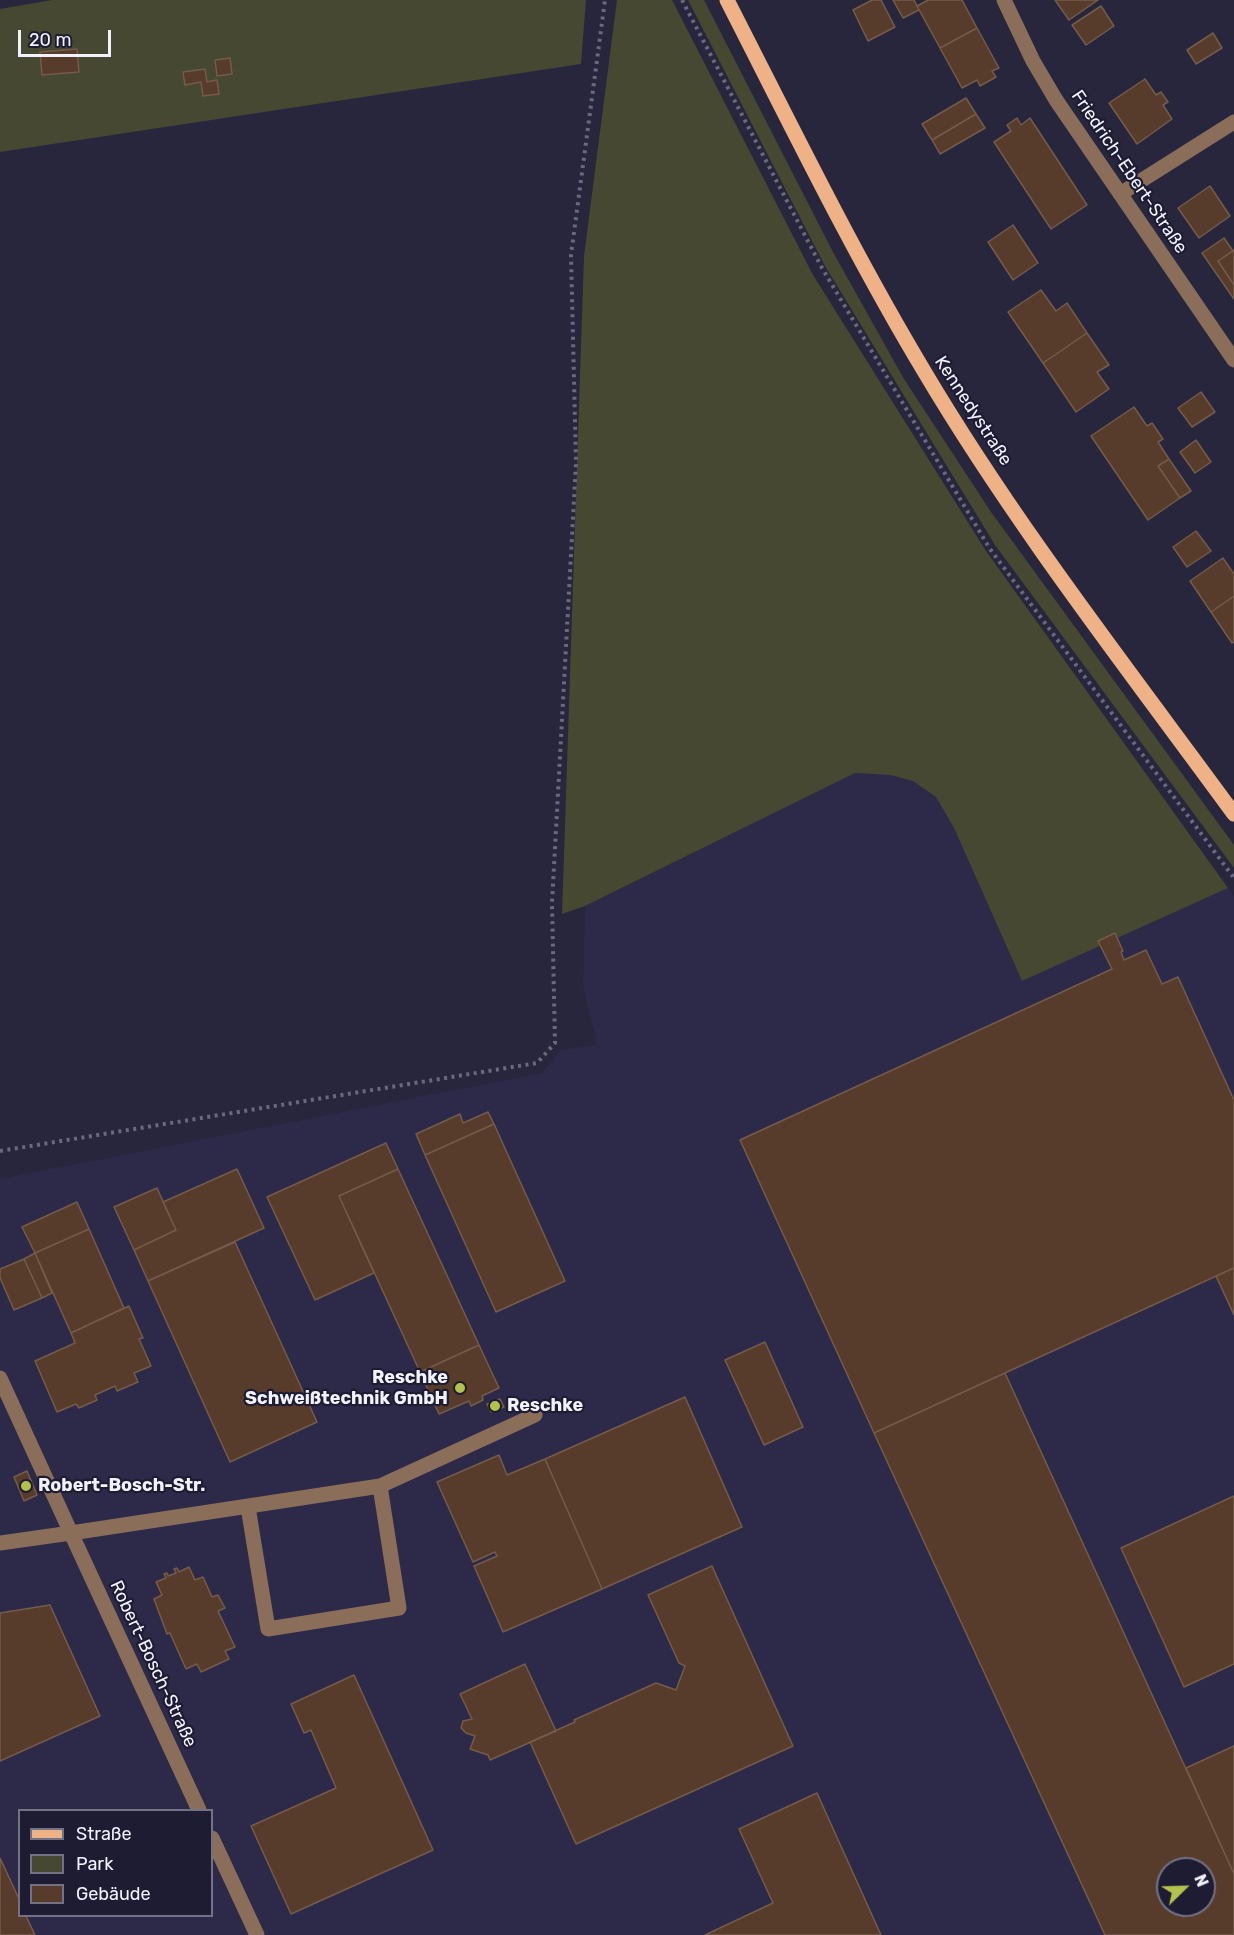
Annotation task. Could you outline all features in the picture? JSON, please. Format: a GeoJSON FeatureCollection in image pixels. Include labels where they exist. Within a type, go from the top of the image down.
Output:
{"type":"FeatureCollection","features":[{"type":"Feature","properties":{"kind":"main road","name":"Kennedystraße"},"geometry":{"type":"LineString","coordinates":[[727,0],[853,247],[924,372],[1009,503],[1234,814]]}},
{"type":"Feature","properties":{"kind":"street","name":"Friedrich-Ebert-Straße"},"geometry":{"type":"LineString","coordinates":[[1004,0],[1033,61],[1056,100],[1234,360]]}},
{"type":"Feature","properties":{"kind":"street"},"geometry":{"type":"LineString","coordinates":[[1120,194],[1234,122]]}},
{"type":"Feature","properties":{"kind":"street","name":"Robert-Bosch-Straße"},"geometry":{"type":"LineString","coordinates":[[0,1378],[199,1809]]}},
{"type":"Feature","properties":{"kind":"street"},"geometry":{"type":"LineString","coordinates":[[0,1543],[380,1486],[535,1415]]}},
{"type":"Feature","properties":{"kind":"street"},"geometry":{"type":"LineString","coordinates":[[248,1507],[268,1629],[399,1608],[380,1486]]}},
{"type":"Feature","properties":{"kind":"street"},"geometry":{"type":"LineString","coordinates":[[213,1840],[256,1935]]}},
{"type":"Feature","properties":{"kind":"path"},"geometry":{"type":"LineString","coordinates":[[0,1151],[537,1063],[555,1043],[552,903],[576,464],[571,255],[605,0]]}},
{"type":"Feature","properties":{"kind":"shaded area"},"geometry":{"type":"Polygon","coordinates":[[[855,773],[890,775],[914,781],[936,797],[954,828],[1022,981],[1228,888],[1234,896],[1234,1935],[0,1935],[0,1179],[542,1073],[561,1050],[597,1045],[583,986],[585,906],[855,773]]]}},
{"type":"Feature","properties":{"kind":"green space"},"geometry":{"type":"Polygon","coordinates":[[[52,0],[586,0],[581,64],[0,152],[0,9],[52,0]]]}},
{"type":"Feature","properties":{"kind":"green space"},"geometry":{"type":"Polygon","coordinates":[[[617,0],[672,0],[813,275],[986,551],[1228,888],[1022,981],[954,828],[936,797],[913,781],[890,775],[855,773],[585,906],[562,914],[584,256],[617,0]]]}},
{"type":"Feature","properties":{"kind":"green space"},"geometry":{"type":"Polygon","coordinates":[[[688,0],[704,0],[833,252],[904,379],[991,512],[1234,845],[1234,868],[995,545],[825,266],[688,0]]]}},
{"type":"Feature","properties":{"kind":"building"},"geometry":{"type":"Polygon","coordinates":[[[872,0],[881,0],[895,27],[868,41],[853,10],[872,0]]]}},
{"type":"Feature","properties":{"kind":"building"},"geometry":{"type":"Polygon","coordinates":[[[893,0],[914,0],[919,10],[903,18],[893,0]]]}},
{"type":"Feature","properties":{"kind":"building"},"geometry":{"type":"Polygon","coordinates":[[[928,0],[962,0],[977,28],[940,48],[917,6],[928,0]]]}},
{"type":"Feature","properties":{"kind":"building"},"geometry":{"type":"Polygon","coordinates":[[[1055,0],[1098,0],[1069,20],[1055,0]]]}},
{"type":"Feature","properties":{"kind":"building"},"geometry":{"type":"Polygon","coordinates":[[[1101,6],[1114,26],[1086,45],[1072,25],[1101,6]]]}},
{"type":"Feature","properties":{"kind":"building"},"geometry":{"type":"Polygon","coordinates":[[[977,28],[999,68],[992,71],[996,77],[980,86],[977,80],[962,88],[940,48],[977,28]]]}},
{"type":"Feature","properties":{"kind":"building"},"geometry":{"type":"Polygon","coordinates":[[[1213,33],[1222,48],[1196,64],[1187,50],[1213,33]]]}},
{"type":"Feature","properties":{"kind":"building"},"geometry":{"type":"Polygon","coordinates":[[[77,49],[79,72],[42,75],[40,52],[77,49]]]}},
{"type":"Feature","properties":{"kind":"building"},"geometry":{"type":"Polygon","coordinates":[[[230,58],[232,74],[217,76],[215,60],[230,58]]]}},
{"type":"Feature","properties":{"kind":"building"},"geometry":{"type":"Polygon","coordinates":[[[205,69],[207,82],[217,80],[219,94],[203,96],[201,82],[185,85],[183,72],[205,69]]]}},
{"type":"Feature","properties":{"kind":"building"},"geometry":{"type":"Polygon","coordinates":[[[1145,79],[1156,95],[1161,92],[1168,102],[1163,105],[1172,119],[1137,144],[1109,103],[1145,79]]]}},
{"type":"Feature","properties":{"kind":"building"},"geometry":{"type":"Polygon","coordinates":[[[966,98],[976,114],[932,140],[922,124],[966,98]]]}},
{"type":"Feature","properties":{"kind":"building"},"geometry":{"type":"Polygon","coordinates":[[[976,114],[985,128],[940,154],[932,140],[976,114]]]}},
{"type":"Feature","properties":{"kind":"building"},"geometry":{"type":"Polygon","coordinates":[[[1017,118],[1021,125],[1030,118],[1087,205],[1051,229],[994,142],[1011,131],[1007,125],[1017,118]]]}},
{"type":"Feature","properties":{"kind":"building"},"geometry":{"type":"Polygon","coordinates":[[[1210,186],[1230,216],[1199,238],[1178,208],[1210,186]]]}},
{"type":"Feature","properties":{"kind":"building"},"geometry":{"type":"Polygon","coordinates":[[[1013,225],[1038,263],[1013,280],[988,242],[1013,225]]]}},
{"type":"Feature","properties":{"kind":"building"},"geometry":{"type":"Polygon","coordinates":[[[1224,238],[1233,251],[1218,261],[1234,285],[1234,299],[1202,253],[1224,238]]]}},
{"type":"Feature","properties":{"kind":"building"},"geometry":{"type":"Polygon","coordinates":[[[1234,250],[1234,285],[1218,261],[1234,250]]]}},
{"type":"Feature","properties":{"kind":"building"},"geometry":{"type":"Polygon","coordinates":[[[1041,290],[1056,311],[1067,303],[1087,333],[1043,363],[1008,312],[1041,290]]]}},
{"type":"Feature","properties":{"kind":"building"},"geometry":{"type":"Polygon","coordinates":[[[1087,333],[1109,365],[1097,372],[1109,389],[1076,412],[1043,363],[1087,333]]]}},
{"type":"Feature","properties":{"kind":"building"},"geometry":{"type":"Polygon","coordinates":[[[1201,392],[1215,412],[1192,427],[1178,408],[1201,392]]]}},
{"type":"Feature","properties":{"kind":"building"},"geometry":{"type":"Polygon","coordinates":[[[1134,407],[1147,426],[1152,423],[1163,439],[1158,442],[1169,459],[1158,466],[1180,498],[1148,520],[1091,436],[1134,407]]]}},
{"type":"Feature","properties":{"kind":"building"},"geometry":{"type":"Polygon","coordinates":[[[1196,440],[1211,462],[1195,473],[1180,452],[1196,440]]]}},
{"type":"Feature","properties":{"kind":"building"},"geometry":{"type":"Polygon","coordinates":[[[1169,459],[1191,491],[1180,498],[1158,466],[1169,459]]]}},
{"type":"Feature","properties":{"kind":"building"},"geometry":{"type":"Polygon","coordinates":[[[1196,531],[1211,551],[1187,567],[1173,547],[1196,531]]]}},
{"type":"Feature","properties":{"kind":"building"},"geometry":{"type":"Polygon","coordinates":[[[1223,558],[1234,574],[1234,596],[1211,612],[1190,581],[1223,558]]]}},
{"type":"Feature","properties":{"kind":"building"},"geometry":{"type":"Polygon","coordinates":[[[1234,596],[1234,642],[1232,643],[1211,612],[1234,596]]]}},
{"type":"Feature","properties":{"kind":"building"},"geometry":{"type":"Polygon","coordinates":[[[1115,933],[1123,951],[1121,952],[1124,960],[1146,950],[1162,984],[1178,977],[1234,1100],[1234,1268],[874,1433],[740,1140],[1112,969],[1098,941],[1115,933]]]}},
{"type":"Feature","properties":{"kind":"building"},"geometry":{"type":"Polygon","coordinates":[[[488,1112],[494,1124],[425,1155],[416,1134],[460,1114],[463,1123],[488,1112]]]}},
{"type":"Feature","properties":{"kind":"building"},"geometry":{"type":"Polygon","coordinates":[[[494,1124],[565,1281],[496,1312],[425,1155],[494,1124]]]}},
{"type":"Feature","properties":{"kind":"building"},"geometry":{"type":"Polygon","coordinates":[[[386,1143],[398,1169],[339,1196],[374,1273],[315,1300],[267,1197],[386,1143]]]}},
{"type":"Feature","properties":{"kind":"building"},"geometry":{"type":"Polygon","coordinates":[[[237,1169],[264,1228],[148,1281],[134,1250],[176,1230],[163,1202],[237,1169]]]}},
{"type":"Feature","properties":{"kind":"building"},"geometry":{"type":"Polygon","coordinates":[[[398,1169],[479,1345],[420,1372],[339,1196],[398,1169]]]}},
{"type":"Feature","properties":{"kind":"building"},"geometry":{"type":"Polygon","coordinates":[[[157,1188],[176,1230],[134,1250],[114,1207],[157,1188]]]}},
{"type":"Feature","properties":{"kind":"building"},"geometry":{"type":"Polygon","coordinates":[[[77,1202],[89,1229],[35,1253],[22,1227],[77,1202]]]}},
{"type":"Feature","properties":{"kind":"building"},"geometry":{"type":"Polygon","coordinates":[[[89,1229],[124,1308],[71,1333],[35,1253],[89,1229]]]}},
{"type":"Feature","properties":{"kind":"building"},"geometry":{"type":"Polygon","coordinates":[[[235,1242],[317,1422],[230,1462],[148,1281],[235,1242]]]}},
{"type":"Feature","properties":{"kind":"building"},"geometry":{"type":"Polygon","coordinates":[[[35,1253],[52,1293],[42,1298],[24,1259],[35,1253]]]}},
{"type":"Feature","properties":{"kind":"building"},"geometry":{"type":"Polygon","coordinates":[[[24,1259],[42,1298],[14,1310],[0,1278],[0,1269],[24,1259]]]}},
{"type":"Feature","properties":{"kind":"building"},"geometry":{"type":"Polygon","coordinates":[[[1234,1268],[1234,1315],[1216,1276],[1234,1268]]]}},
{"type":"Feature","properties":{"kind":"building"},"geometry":{"type":"Polygon","coordinates":[[[129,1306],[143,1338],[139,1339],[151,1366],[134,1373],[138,1382],[117,1391],[115,1386],[95,1395],[97,1400],[79,1408],[76,1404],[57,1412],[35,1361],[75,1343],[71,1333],[129,1306]]]}},
{"type":"Feature","properties":{"kind":"building"},"geometry":{"type":"Polygon","coordinates":[[[765,1342],[803,1427],[764,1445],[725,1360],[765,1342]]]}},
{"type":"Feature","properties":{"kind":"building"},"geometry":{"type":"Polygon","coordinates":[[[479,1345],[499,1388],[482,1396],[483,1400],[471,1406],[469,1401],[439,1414],[420,1372],[479,1345]]]}},
{"type":"Feature","properties":{"kind":"building"},"geometry":{"type":"Polygon","coordinates":[[[1005,1373],[1234,1874],[1234,1935],[1105,1935],[874,1433],[1005,1373]]]}},
{"type":"Feature","properties":{"kind":"building"},"geometry":{"type":"Polygon","coordinates":[[[685,1397],[742,1527],[602,1589],[545,1459],[685,1397]]]}},
{"type":"Feature","properties":{"kind":"building","name":"Reschke"},"geometry":{"type":"Polygon","coordinates":[[[500,1399],[504,1407],[491,1412],[487,1404],[500,1399]]]}},
{"type":"Feature","properties":{"kind":"building"},"geometry":{"type":"Polygon","coordinates":[[[499,1455],[507,1475],[545,1459],[602,1589],[503,1632],[474,1566],[497,1556],[495,1552],[473,1562],[437,1482],[499,1455]]]}},
{"type":"Feature","properties":{"kind":"building","name":"Robert-Bosch-Str."},"geometry":{"type":"Polygon","coordinates":[[[27,1471],[37,1495],[24,1501],[14,1477],[27,1471]]]}},
{"type":"Feature","properties":{"kind":"building"},"geometry":{"type":"Polygon","coordinates":[[[1234,1496],[1234,1664],[1184,1687],[1121,1548],[1234,1496]]]}},
{"type":"Feature","properties":{"kind":"building"},"geometry":{"type":"Polygon","coordinates":[[[712,1566],[793,1746],[576,1844],[530,1742],[656,1683],[676,1690],[685,1666],[679,1663],[648,1595],[712,1566]]]}},
{"type":"Feature","properties":{"kind":"building"},"geometry":{"type":"Polygon","coordinates":[[[189,1567],[195,1580],[203,1577],[212,1597],[218,1595],[225,1608],[218,1611],[235,1647],[225,1651],[229,1659],[201,1672],[197,1664],[186,1669],[170,1633],[167,1634],[154,1599],[162,1595],[156,1582],[166,1578],[164,1574],[167,1573],[168,1576],[176,1573],[174,1569],[177,1568],[179,1572],[189,1567]]]}},
{"type":"Feature","properties":{"kind":"building"},"geometry":{"type":"Polygon","coordinates":[[[50,1605],[100,1716],[0,1761],[0,1613],[50,1605]]]}},
{"type":"Feature","properties":{"kind":"building"},"geometry":{"type":"Polygon","coordinates":[[[525,1664],[556,1731],[490,1760],[488,1755],[470,1749],[475,1736],[466,1733],[461,1728],[463,1721],[472,1719],[460,1694],[525,1664]]]}},
{"type":"Feature","properties":{"kind":"building"},"geometry":{"type":"Polygon","coordinates":[[[354,1675],[433,1850],[291,1914],[251,1826],[336,1788],[311,1730],[304,1733],[291,1704],[354,1675]]]}},
{"type":"Feature","properties":{"kind":"building"},"geometry":{"type":"Polygon","coordinates":[[[1234,1746],[1234,1874],[1186,1768],[1234,1746]]]}},
{"type":"Feature","properties":{"kind":"building"},"geometry":{"type":"Polygon","coordinates":[[[817,1793],[881,1935],[705,1935],[773,1903],[739,1829],[817,1793]]]}},
{"type":"Feature","properties":{"kind":"building"},"geometry":{"type":"Polygon","coordinates":[[[0,1858],[18,1897],[18,1917],[26,1917],[35,1935],[0,1935],[0,1858]]]}},
{"type":"Feature","properties":{"kind":"place","name":"Reschke Schweißtechnik GmbH"},"geometry":{"type":"Point","coordinates":[460,1388]}},
{"type":"Feature","properties":{"kind":"place","name":"Reschke"},"geometry":{"type":"Point","coordinates":[495,1406]}},
{"type":"Feature","properties":{"kind":"place","name":"Robert-Bosch-Str."},"geometry":{"type":"Point","coordinates":[26,1486]}}]}
